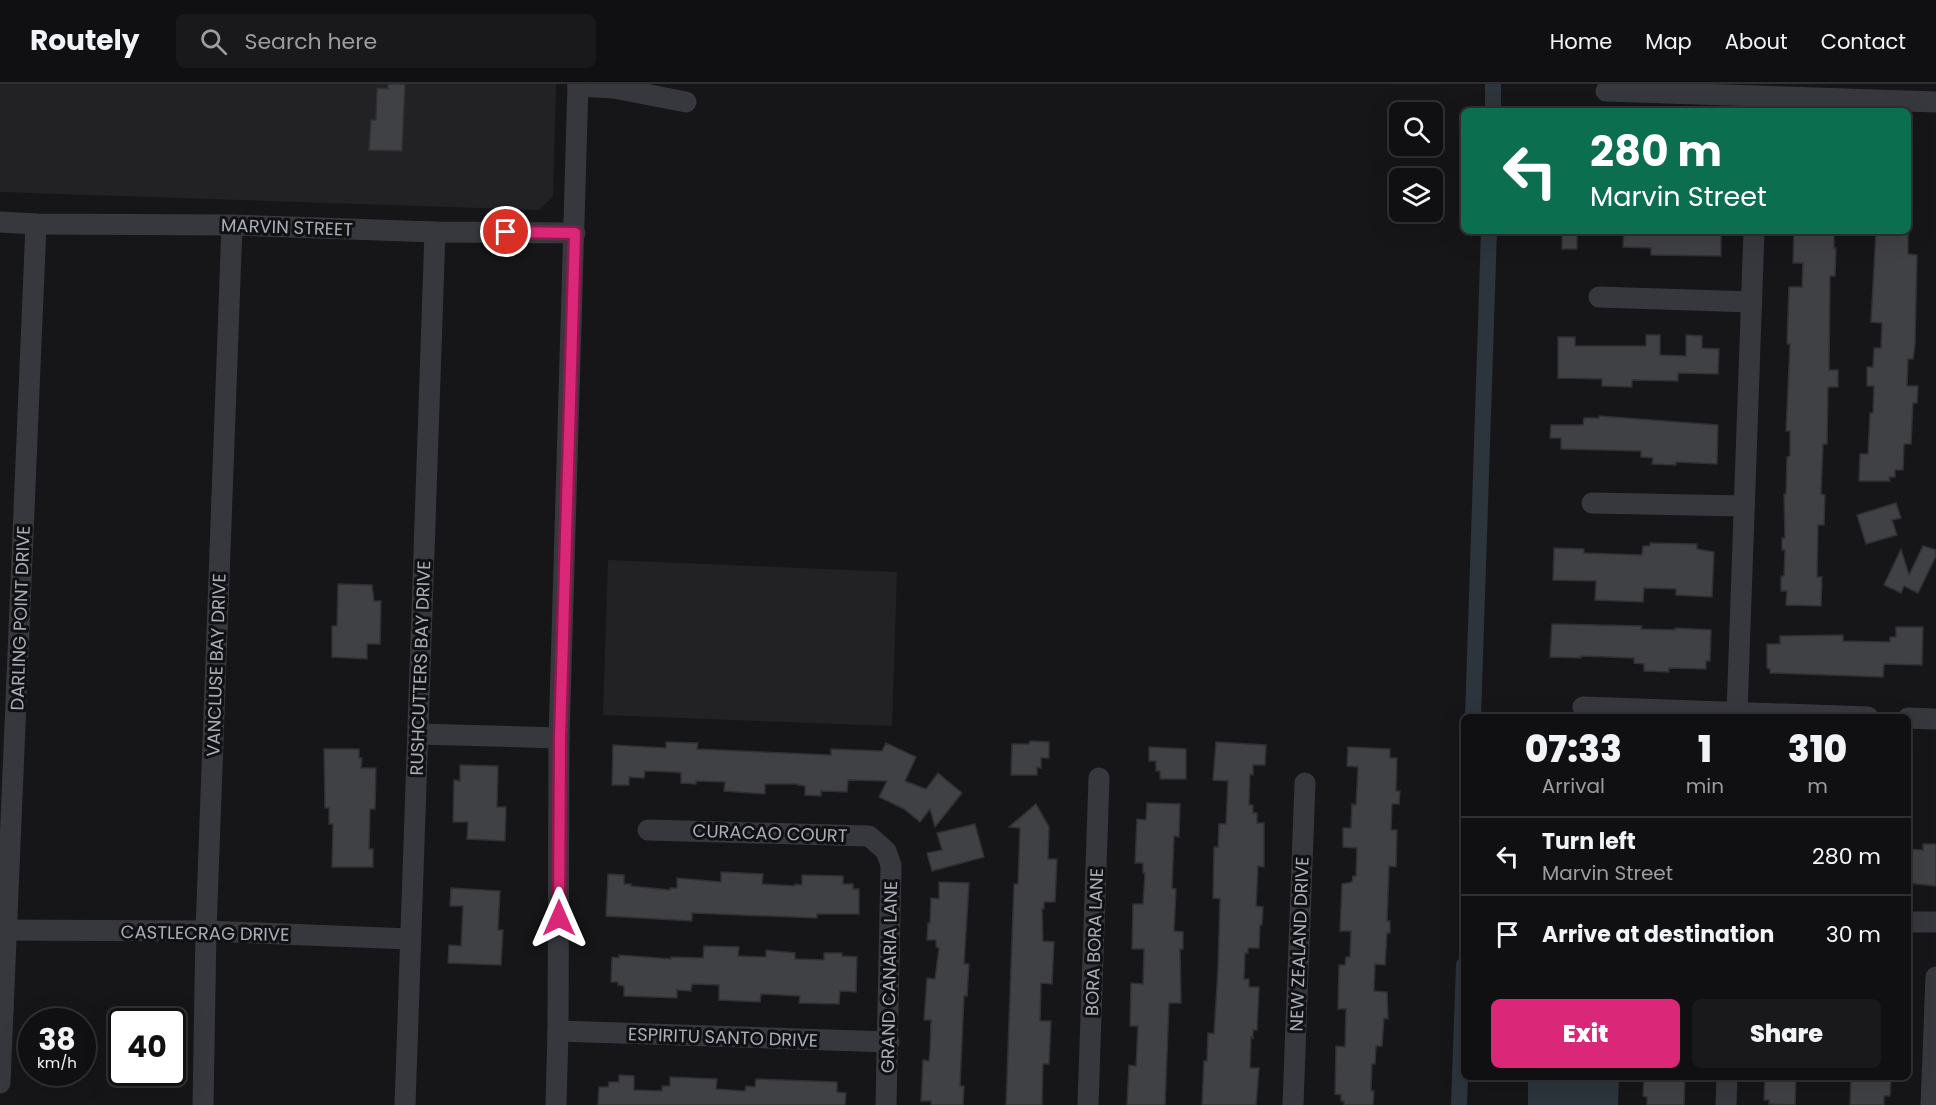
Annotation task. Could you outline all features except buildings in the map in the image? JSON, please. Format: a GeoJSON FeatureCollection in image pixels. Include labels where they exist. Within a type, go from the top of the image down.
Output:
{"type":"FeatureCollection","features":[{"type":"Feature","properties":{"kind":"street"},"geometry":{"type":"LineString","coordinates":[[556,1105],[560,738],[578,85],[614,88],[686,102]]}},
{"type":"Feature","properties":{"kind":"street"},"geometry":{"type":"LineString","coordinates":[[1606,91],[1759,104],[1936,102]]}},
{"type":"Feature","properties":{"kind":"street","name":"MARVIN STREET"},"geometry":{"type":"LineString","coordinates":[[0,222],[575,233]]}},
{"type":"Feature","properties":{"kind":"street","name":"DARLING POINT DRIVE"},"geometry":{"type":"LineString","coordinates":[[0,1083],[4,930],[36,224]]}},
{"type":"Feature","properties":{"kind":"street","name":"VANCLUSE BAY DRIVE"},"geometry":{"type":"LineString","coordinates":[[203,1105],[206,931],[232,225]]}},
{"type":"Feature","properties":{"kind":"street","name":"RUSHCUTTERS BAY DRIVE"},"geometry":{"type":"LineString","coordinates":[[405,1105],[435,232]]}},
{"type":"Feature","properties":{"kind":"street"},"geometry":{"type":"LineString","coordinates":[[1737,712],[1754,234]]}},
{"type":"Feature","properties":{"kind":"street"},"geometry":{"type":"LineString","coordinates":[[1599,297],[1752,302]]}},
{"type":"Feature","properties":{"kind":"street"},"geometry":{"type":"LineString","coordinates":[[1592,503],[1744,506]]}},
{"type":"Feature","properties":{"kind":"street"},"geometry":{"type":"LineString","coordinates":[[1583,707],[1786,714]]}},
{"type":"Feature","properties":{"kind":"street"},"geometry":{"type":"LineString","coordinates":[[1911,718],[1934,719]]}},
{"type":"Feature","properties":{"kind":"street"},"geometry":{"type":"LineString","coordinates":[[418,734],[560,738]]}},
{"type":"Feature","properties":{"kind":"street","name":"BORA BORA LANE"},"geometry":{"type":"LineString","coordinates":[[1088,1105],[1099,778]]}},
{"type":"Feature","properties":{"kind":"street","name":"NEW ZEALAND DRIVE"},"geometry":{"type":"LineString","coordinates":[[1293,1105],[1305,783]]}},
{"type":"Feature","properties":{"kind":"street","name":"CURACAO COURT"},"geometry":{"type":"LineString","coordinates":[[648,830],[869,836],[886,850]]}},
{"type":"Feature","properties":{"kind":"street","name":"GRAND CANARIA LANE"},"geometry":{"type":"LineString","coordinates":[[886,850],[891,865],[886,1105]]}},
{"type":"Feature","properties":{"kind":"street"},"geometry":{"type":"LineString","coordinates":[[1911,922],[1936,922]]}},
{"type":"Feature","properties":{"kind":"street","name":"CASTLECRAG DRIVE"},"geometry":{"type":"LineString","coordinates":[[4,930],[206,931],[410,939]]}},
{"type":"Feature","properties":{"kind":"street"},"geometry":{"type":"LineString","coordinates":[[1931,1105],[1936,977]]}},
{"type":"Feature","properties":{"kind":"street","name":"ESPIRITU SANTO DRIVE"},"geometry":{"type":"LineString","coordinates":[[558,1031],[889,1042]]}},
{"type":"Feature","properties":{"kind":"street"},"geometry":{"type":"LineString","coordinates":[[1726,1105],[1727,1080]]}},
{"type":"Feature","properties":{"kind":"shaded area"},"geometry":{"type":"Polygon","coordinates":[[[0,84],[556,84],[553,196],[539,210],[0,192],[0,84]]]}},
{"type":"Feature","properties":{"kind":"shaded area"},"geometry":{"type":"Polygon","coordinates":[[[608,560],[897,572],[892,726],[603,715],[608,560]]]}},
{"type":"Feature","properties":{"kind":"shaded area"},"geometry":{"type":"Polygon","coordinates":[[[1528,1080],[1619,1080],[1618,1105],[1528,1105],[1528,1080]]]}},
{"type":"Feature","properties":{"kind":"waterway"},"geometry":{"type":"LineString","coordinates":[[1493,84],[1493,108]]}},
{"type":"Feature","properties":{"kind":"waterway"},"geometry":{"type":"LineString","coordinates":[[1473,714],[1489,234]]}},
{"type":"Feature","properties":{"kind":"waterway"},"geometry":{"type":"LineString","coordinates":[[1459,1105],[1461,1049]]}},
{"type":"Feature","properties":{"kind":"route"},"geometry":{"type":"LineString","coordinates":[[506,232],[575,233],[560,738],[559,918]]}}]}
